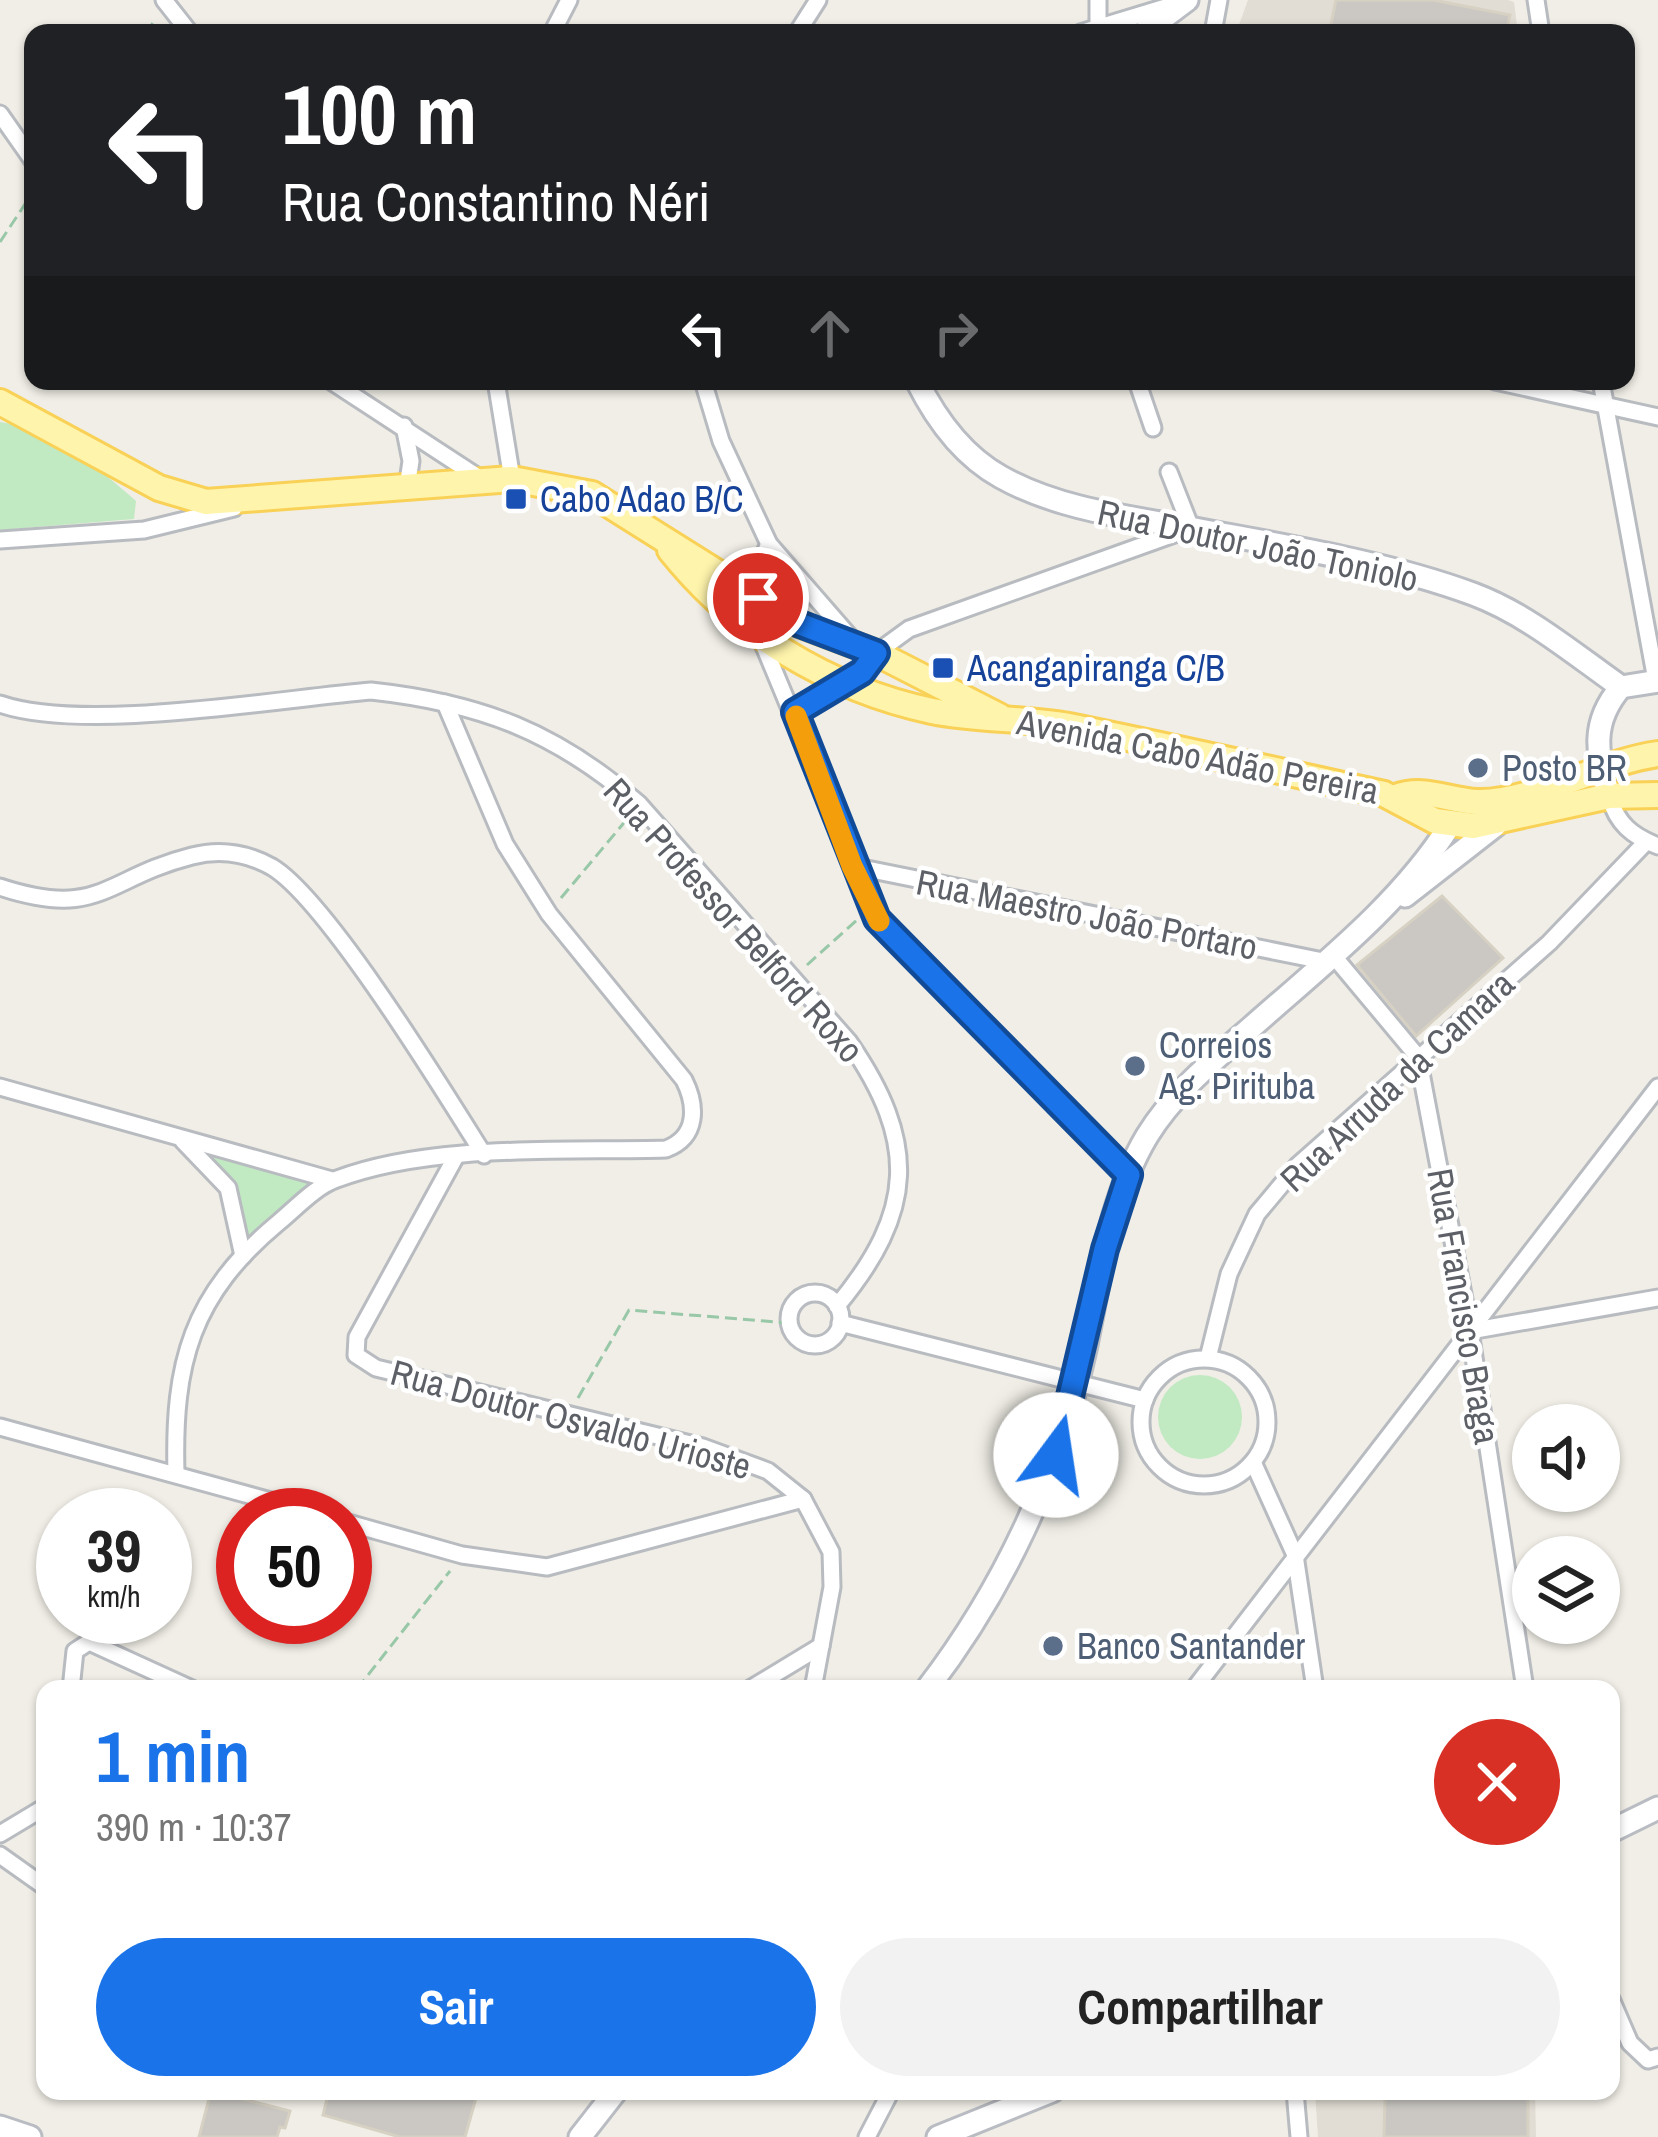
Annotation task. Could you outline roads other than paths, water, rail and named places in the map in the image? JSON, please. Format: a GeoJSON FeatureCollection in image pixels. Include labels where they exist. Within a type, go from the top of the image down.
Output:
{"type":"FeatureCollection","features":[{"type":"Feature","properties":{"kind":"main road"},"geometry":{"type":"LineString","coordinates":[[1144,18],[1186,0]]}},
{"type":"Feature","properties":{"kind":"main road","name":"Rua Doutor João Toniolo"},"geometry":{"type":"LineString","coordinates":[[923,390],[961,446],[998,475],[1115,516],[1191,528],[1475,595],[1522,618],[1621,687]]}},
{"type":"Feature","properties":{"kind":"main road","name":"Avenida Cabo Adão Pereira"},"geometry":{"type":"LineString","coordinates":[[0,402],[159,488],[206,502],[512,479],[592,494],[800,624],[867,649],[1000,716]]}},
{"type":"Feature","properties":{"kind":"main road","name":"Avenida Cabo Adão Pereira"},"geometry":{"type":"LineString","coordinates":[[0,415],[30,419]]}},
{"type":"Feature","properties":{"kind":"main road","name":"Avenida Cabo Adão Pereira"},"geometry":{"type":"LineString","coordinates":[[658,535],[720,605],[758,633],[840,682],[933,711],[1000,716],[1396,797],[1418,814],[1450,825],[1496,825],[1609,796],[1658,795]]}},
{"type":"Feature","properties":{"kind":"main road"},"geometry":{"type":"LineString","coordinates":[[758,598],[758,633]]}},
{"type":"Feature","properties":{"kind":"main road"},"geometry":{"type":"LineString","coordinates":[[840,682],[862,672],[867,649]]}},
{"type":"Feature","properties":{"kind":"main road"},"geometry":{"type":"LineString","coordinates":[[1609,796],[1600,766],[1598,724],[1621,687],[1657,681]]}},
{"type":"Feature","properties":{"kind":"main road"},"geometry":{"type":"LineString","coordinates":[[933,1680],[1029,1523],[1056,1455],[1105,1249],[1129,1175],[1168,1105],[1388,904],[1450,825],[1477,802],[1517,796],[1600,766],[1658,754]]}},
{"type":"Feature","properties":{"kind":"main road","name":"Avenida Cabo Adão Pereira"},"geometry":{"type":"LineString","coordinates":[[1396,797],[1415,791],[1477,802]]}},
{"type":"Feature","properties":{"kind":"main road"},"geometry":{"type":"LineString","coordinates":[[1388,904],[1419,889],[1496,825]]}},
{"type":"Feature","properties":{"kind":"main road"},"geometry":{"type":"LineString","coordinates":[[1620,1827],[1658,1808]]}},
{"type":"Feature","properties":{"kind":"main road"},"geometry":{"type":"LineString","coordinates":[[580,2137],[609,2100]]}},
{"type":"Feature","properties":{"kind":"main road"},"geometry":{"type":"LineString","coordinates":[[938,2137],[1030,2100]]}},
{"type":"Feature","properties":{"kind":"main road"},"geometry":{"type":"LineString","coordinates":[[0,2127],[30,2137]]}},
{"type":"Feature","properties":{"kind":"street"},"geometry":{"type":"LineString","coordinates":[[164,0],[183,24]]}},
{"type":"Feature","properties":{"kind":"street"},"geometry":{"type":"LineString","coordinates":[[0,114],[24,148]]}},
{"type":"Feature","properties":{"kind":"street"},"geometry":{"type":"LineString","coordinates":[[346,390],[484,481]]}},
{"type":"Feature","properties":{"kind":"street"},"geometry":{"type":"LineString","coordinates":[[497,390],[512,479]]}},
{"type":"Feature","properties":{"kind":"street"},"geometry":{"type":"LineString","coordinates":[[707,390],[721,441],[769,544],[867,649],[909,629],[1191,528],[1169,472]]}},
{"type":"Feature","properties":{"kind":"street"},"geometry":{"type":"LineString","coordinates":[[1140,390],[1153,428]]}},
{"type":"Feature","properties":{"kind":"street"},"geometry":{"type":"LineString","coordinates":[[1535,390],[1658,417]]}},
{"type":"Feature","properties":{"kind":"street"},"geometry":{"type":"LineString","coordinates":[[1602,390],[1657,681]]}},
{"type":"Feature","properties":{"kind":"street"},"geometry":{"type":"LineString","coordinates":[[404,426],[411,461],[407,488]]}},
{"type":"Feature","properties":{"kind":"street"},"geometry":{"type":"LineString","coordinates":[[0,540],[170,526],[248,502]]}},
{"type":"Feature","properties":{"kind":"street"},"geometry":{"type":"LineString","coordinates":[[758,598],[755,573],[769,544]]}},
{"type":"Feature","properties":{"kind":"street"},"geometry":{"type":"LineString","coordinates":[[758,633],[795,712],[871,907],[897,942],[1129,1175]]}},
{"type":"Feature","properties":{"kind":"street"},"geometry":{"type":"LineString","coordinates":[[795,712],[840,682]]}},
{"type":"Feature","properties":{"kind":"street","name":"Rua Professor Belford Roxo"},"geometry":{"type":"LineString","coordinates":[[0,704],[40,714],[88,716],[371,691],[445,704],[537,730],[600,770],[639,804],[849,1042],[878,1084],[896,1126],[900,1167],[895,1201],[865,1272],[838,1314]]}},
{"type":"Feature","properties":{"kind":"street"},"geometry":{"type":"LineString","coordinates":[[176,1473],[178,1378],[189,1335],[243,1256],[332,1180],[378,1167],[484,1155],[666,1149],[677,1145],[691,1126],[692,1095],[684,1080],[549,914],[505,844],[445,704]]}},
{"type":"Feature","properties":{"kind":"street"},"geometry":{"type":"LineString","coordinates":[[1609,796],[1621,823],[1652,844]]}},
{"type":"Feature","properties":{"kind":"street","name":"Rua Arruda da Camara"},"geometry":{"type":"LineString","coordinates":[[1208,1358],[1229,1274],[1257,1214],[1298,1165],[1549,943],[1652,844]]}},
{"type":"Feature","properties":{"kind":"street"},"geometry":{"type":"LineString","coordinates":[[0,887],[65,903],[205,854],[249,857],[272,867],[312,905],[484,1155]]}},
{"type":"Feature","properties":{"kind":"street","name":"Rua Maestro João Portaro"},"geometry":{"type":"LineString","coordinates":[[852,866],[1327,957]]}},
{"type":"Feature","properties":{"kind":"street","name":"Rua Francisco Braga"},"geometry":{"type":"LineString","coordinates":[[1327,957],[1418,1057],[1470,1331],[1524,1680]]}},
{"type":"Feature","properties":{"kind":"street"},"geometry":{"type":"LineString","coordinates":[[0,1087],[332,1180]]}},
{"type":"Feature","properties":{"kind":"street"},"geometry":{"type":"LineString","coordinates":[[1201,1680],[1658,1087]]}},
{"type":"Feature","properties":{"kind":"street"},"geometry":{"type":"LineString","coordinates":[[178,1135],[228,1188],[243,1256]]}},
{"type":"Feature","properties":{"kind":"street","name":"Rua Doutor Osvaldo Urioste"},"geometry":{"type":"LineString","coordinates":[[455,1158],[357,1336],[356,1355],[376,1367],[744,1460],[802,1499],[831,1552],[832,1587],[815,1680]]}},
{"type":"Feature","properties":{"kind":"street"},"geometry":{"type":"LineString","coordinates":[[838,1314],[831,1339],[814,1345],[797,1339],[789,1323],[792,1306],[806,1294],[824,1294],[838,1314],[1145,1400]]}},
{"type":"Feature","properties":{"kind":"street"},"geometry":{"type":"LineString","coordinates":[[1470,1331],[1658,1298]]}},
{"type":"Feature","properties":{"kind":"street"},"geometry":{"type":"LineString","coordinates":[[1208,1358],[1243,1371],[1263,1397],[1267,1431],[1253,1462],[1215,1484],[1172,1477],[1144,1443],[1145,1400],[1170,1368],[1208,1358]]}},
{"type":"Feature","properties":{"kind":"street"},"geometry":{"type":"LineString","coordinates":[[0,1427],[228,1488]]}},
{"type":"Feature","properties":{"kind":"street"},"geometry":{"type":"LineString","coordinates":[[1253,1462],[1295,1555],[1314,1680]]}},
{"type":"Feature","properties":{"kind":"street"},"geometry":{"type":"LineString","coordinates":[[372,1530],[462,1556],[548,1567],[802,1499]]}},
{"type":"Feature","properties":{"kind":"street"},"geometry":{"type":"LineString","coordinates":[[71,1680],[75,1652],[89,1642],[172,1680]]}},
{"type":"Feature","properties":{"kind":"street"},"geometry":{"type":"LineString","coordinates":[[765,1680],[821,1646]]}},
{"type":"Feature","properties":{"kind":"street"},"geometry":{"type":"LineString","coordinates":[[0,1834],[36,1813]]}},
{"type":"Feature","properties":{"kind":"street"},"geometry":{"type":"LineString","coordinates":[[0,1855],[36,1881]]}},
{"type":"Feature","properties":{"kind":"street"},"geometry":{"type":"LineString","coordinates":[[1620,2017],[1639,2055],[1648,2060],[1658,2057]]}},
{"type":"Feature","properties":{"kind":"street"},"geometry":{"type":"LineString","coordinates":[[867,2137],[886,2100]]}},
{"type":"Feature","properties":{"kind":"street"},"geometry":{"type":"LineString","coordinates":[[1296,2100],[1299,2137]]}},
{"type":"Feature","properties":{"kind":"place","name":"Cabo Adao B/C"},"geometry":{"type":"Point","coordinates":[516,499]}},
{"type":"Feature","properties":{"kind":"place","name":"Acangapiranga C/B"},"geometry":{"type":"Point","coordinates":[943,668]}},
{"type":"Feature","properties":{"kind":"place","name":"Posto BR"},"geometry":{"type":"Point","coordinates":[1478,768]}},
{"type":"Feature","properties":{"kind":"place","name":"Correios Ag. Pirituba"},"geometry":{"type":"Point","coordinates":[1135,1066]}},
{"type":"Feature","properties":{"kind":"place","name":"Banco Santander"},"geometry":{"type":"Point","coordinates":[1053,1646]}}]}
